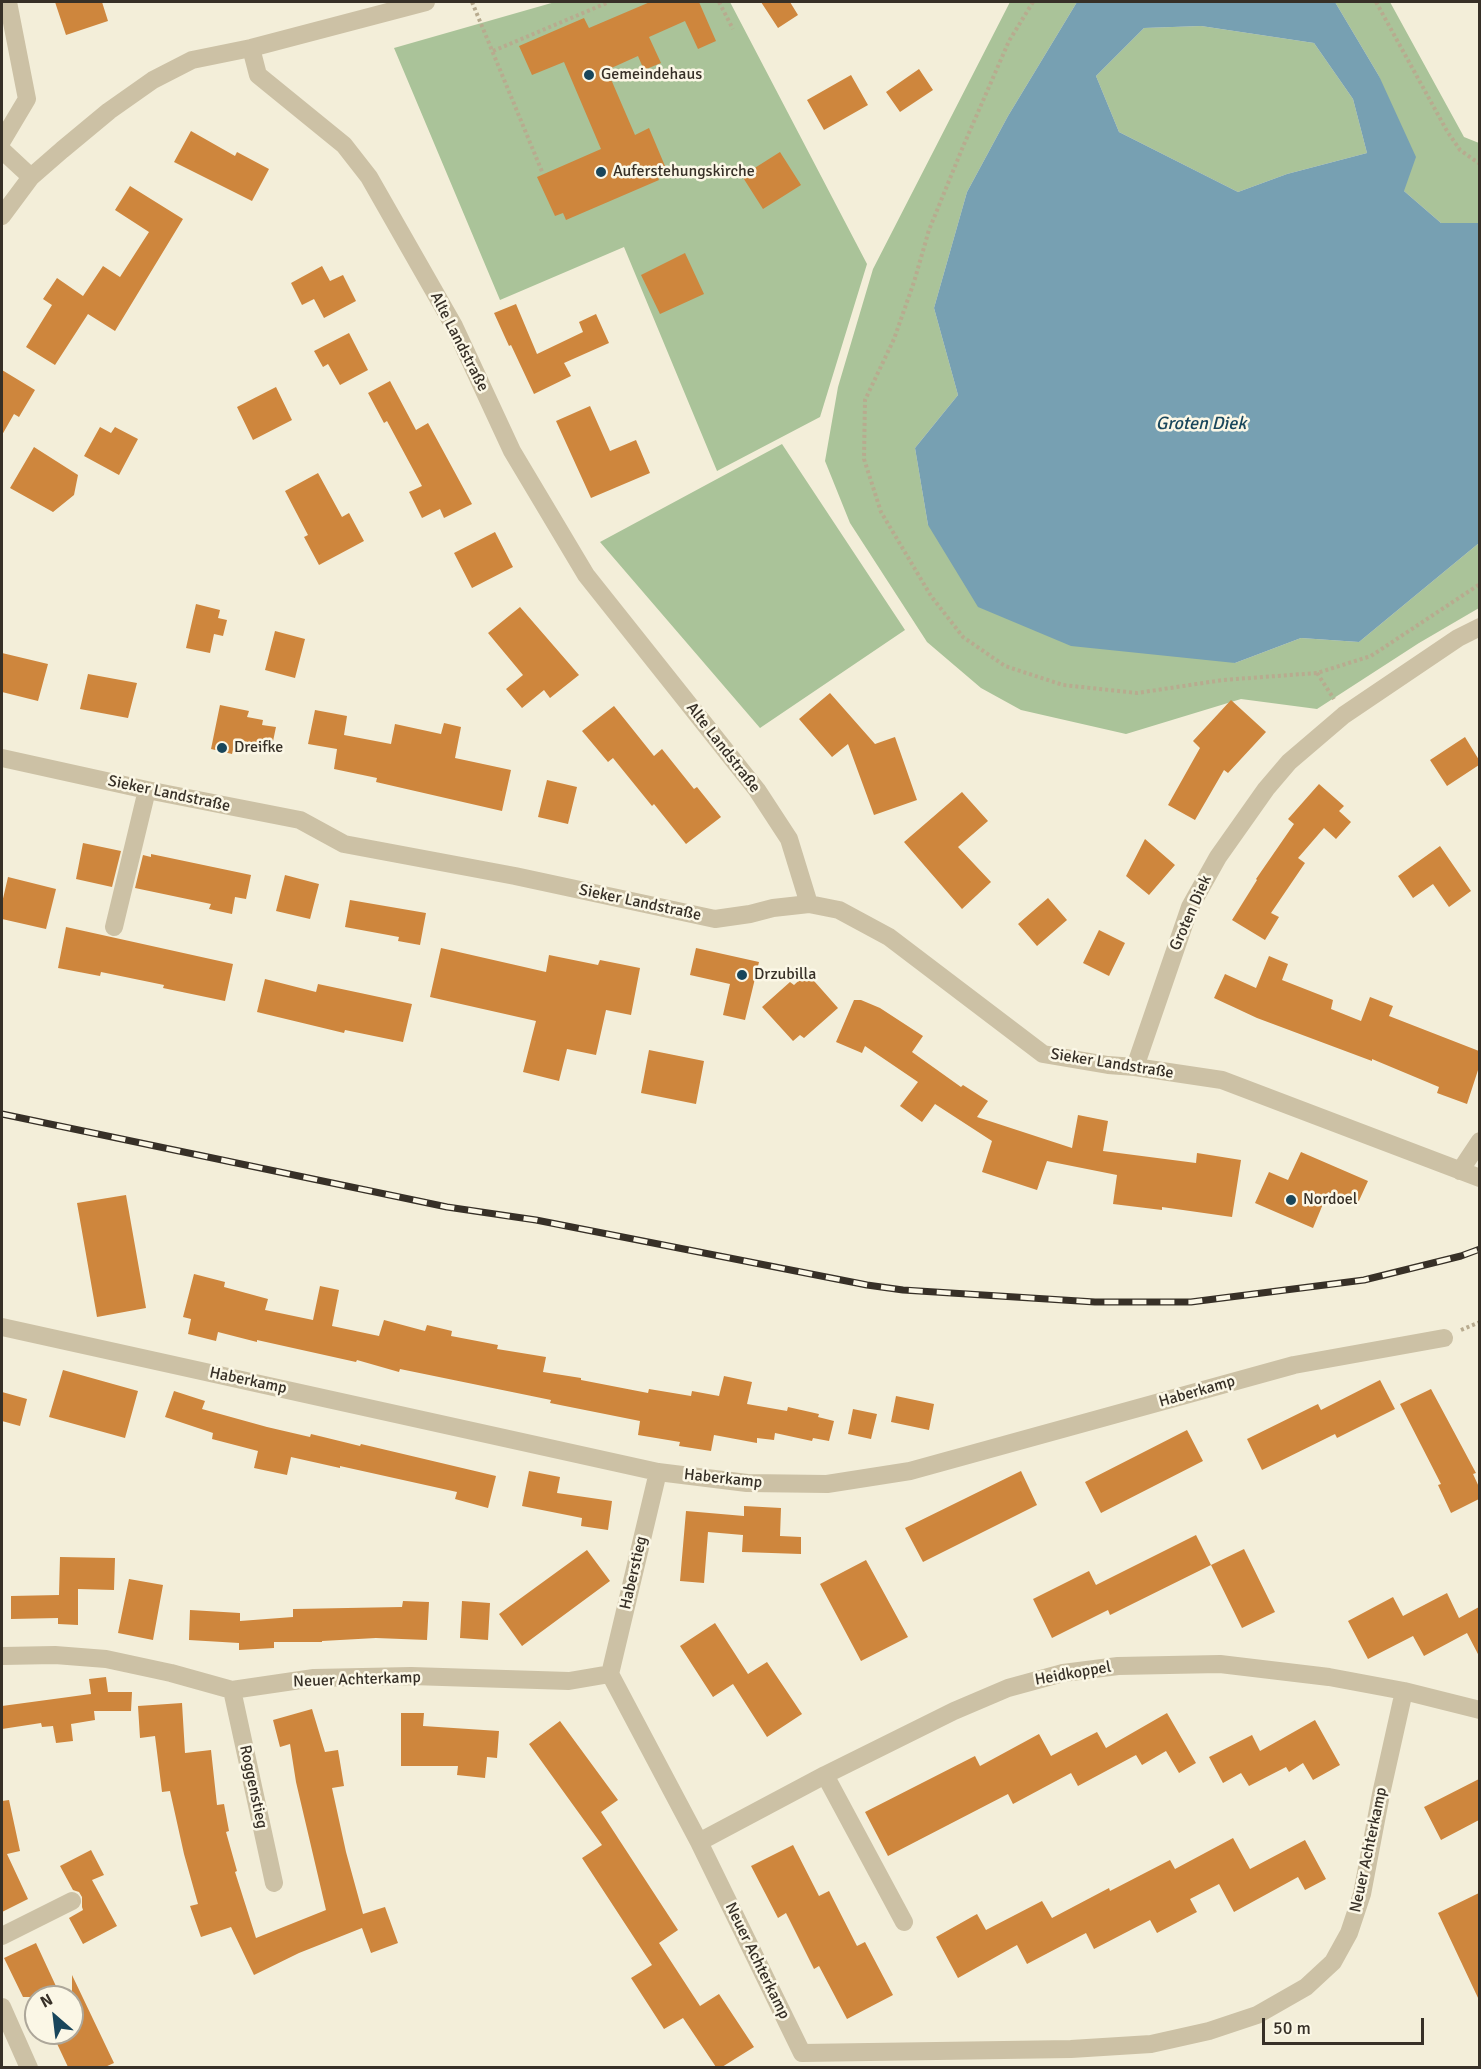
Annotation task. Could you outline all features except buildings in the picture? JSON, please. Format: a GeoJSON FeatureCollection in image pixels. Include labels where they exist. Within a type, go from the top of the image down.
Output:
{"type":"FeatureCollection","features":[{"type":"Feature","properties":{"kind":"street"},"geometry":{"type":"LineString","coordinates":[[2,141],[27,99],[8,2]]}},
{"type":"Feature","properties":{"kind":"street"},"geometry":{"type":"LineString","coordinates":[[2,216],[31,177],[109,111],[153,80],[192,60],[251,48],[370,8],[426,2]]}},
{"type":"Feature","properties":{"kind":"street","name":"Alte Landstraße"},"geometry":{"type":"LineString","coordinates":[[251,48],[258,75],[344,145],[369,177],[454,326],[512,451],[586,575],[757,790],[789,840],[809,904]]}},
{"type":"Feature","properties":{"kind":"street"},"geometry":{"type":"LineString","coordinates":[[2,150],[31,177]]}},
{"type":"Feature","properties":{"kind":"street","name":"Groten Diek"},"geometry":{"type":"LineString","coordinates":[[1135,1067],[1190,907],[1218,856],[1266,789],[1289,762],[1344,715],[1458,638],[1479,627]]}},
{"type":"Feature","properties":{"kind":"street","name":"Sieker Landstraße"},"geometry":{"type":"LineString","coordinates":[[2,758],[300,820],[344,844],[515,876],[716,919],[809,904],[839,910],[889,937],[1043,1054],[1221,1080],[1479,1178]]}},
{"type":"Feature","properties":{"kind":"street"},"geometry":{"type":"LineString","coordinates":[[114,927],[147,790]]}},
{"type":"Feature","properties":{"kind":"street"},"geometry":{"type":"LineString","coordinates":[[1460,1171],[1479,1141]]}},
{"type":"Feature","properties":{"kind":"street","name":"Haberkamp"},"geometry":{"type":"LineString","coordinates":[[2,1327],[658,1472],[747,1483],[827,1484],[910,1471],[1294,1365],[1444,1338]]}},
{"type":"Feature","properties":{"kind":"street","name":"Haberstieg"},"geometry":{"type":"LineString","coordinates":[[610,1674],[658,1472]]}},
{"type":"Feature","properties":{"kind":"street","name":"Neuer Achterkamp"},"geometry":{"type":"LineString","coordinates":[[2,1656],[106,1659],[171,1673],[232,1690],[314,1678],[411,1676],[569,1681],[610,1674],[699,1842],[798,2060],[1151,2044],[1209,2031],[1257,2015],[1306,1987],[1332,1962],[1349,1934],[1362,1894],[1404,1691]]}},
{"type":"Feature","properties":{"kind":"street","name":"Heidkoppel"},"geometry":{"type":"LineString","coordinates":[[699,1842],[825,1775],[954,1711],[1008,1688],[1063,1673],[1118,1666],[1220,1664],[1329,1677],[1404,1691],[1479,1710]]}},
{"type":"Feature","properties":{"kind":"street","name":"Roggenstieg"},"geometry":{"type":"LineString","coordinates":[[232,1690],[274,1883]]}},
{"type":"Feature","properties":{"kind":"street"},"geometry":{"type":"LineString","coordinates":[[825,1775],[904,1922]]}},
{"type":"Feature","properties":{"kind":"street"},"geometry":{"type":"LineString","coordinates":[[2,1936],[72,1901]]}},
{"type":"Feature","properties":{"kind":"street"},"geometry":{"type":"LineString","coordinates":[[2,2007],[29,2067]]}},
{"type":"Feature","properties":{"kind":"path"},"geometry":{"type":"LineString","coordinates":[[472,2],[543,174]]}},
{"type":"Feature","properties":{"kind":"path"},"geometry":{"type":"LineString","coordinates":[[493,51],[609,2]]}},
{"type":"Feature","properties":{"kind":"path"},"geometry":{"type":"LineString","coordinates":[[719,2],[733,29]]}},
{"type":"Feature","properties":{"kind":"path"},"geometry":{"type":"LineString","coordinates":[[1033,2],[1010,40],[962,149],[929,230],[894,339],[865,400],[864,459],[881,512],[931,596],[963,637],[1005,666],[1063,685],[1137,693],[1223,680],[1317,673],[1371,656],[1479,584]]}},
{"type":"Feature","properties":{"kind":"path"},"geometry":{"type":"LineString","coordinates":[[1376,2],[1447,131],[1460,150],[1479,164]]}},
{"type":"Feature","properties":{"kind":"path"},"geometry":{"type":"LineString","coordinates":[[1317,673],[1344,715]]}},
{"type":"Feature","properties":{"kind":"green space"},"geometry":{"type":"Polygon","coordinates":[[[555,2],[730,2],[867,264],[820,417],[717,471],[624,247],[500,300],[394,48],[555,2]]]}},
{"type":"Feature","properties":{"kind":"green space"},"geometry":{"type":"Polygon","coordinates":[[[1010,2],[1077,2],[1008,116],[967,192],[934,308],[958,395],[915,448],[928,525],[1235,663],[1301,638],[1359,642],[1479,543],[1479,608],[1419,643],[1317,709],[1241,699],[1126,734],[1021,710],[981,688],[927,642],[850,523],[825,461],[838,387],[873,269],[1010,2]]]}},
{"type":"Feature","properties":{"kind":"green space"},"geometry":{"type":"Polygon","coordinates":[[[1335,2],[1390,2],[1464,137],[1479,143],[1479,223],[1441,223],[1404,191],[1379,76],[1335,2]]]}},
{"type":"Feature","properties":{"kind":"green space"},"geometry":{"type":"Polygon","coordinates":[[[1201,26],[1314,43],[1353,99],[1367,153],[1287,174],[1238,192],[1119,132],[1096,76],[1144,28],[1201,26]]]}},
{"type":"Feature","properties":{"kind":"green space"},"geometry":{"type":"Polygon","coordinates":[[[782,444],[905,630],[760,728],[600,542],[782,444]]]}},
{"type":"Feature","properties":{"kind":"water","name":"Groten Diek"},"geometry":{"type":"Polygon","coordinates":[[[1077,2],[1335,2],[1379,76],[1416,157],[1404,191],[1441,223],[1479,223],[1479,543],[1359,642],[1301,638],[1235,663],[1071,646],[978,607],[928,525],[915,448],[958,395],[934,308],[967,192],[1008,116],[1077,2]],[[1201,26],[1144,28],[1096,76],[1119,132],[1238,192],[1287,174],[1367,153],[1353,99],[1314,43],[1201,26]]]}},
{"type":"Feature","properties":{"kind":"railway"},"geometry":{"type":"LineString","coordinates":[[2,1114],[447,1207],[536,1220],[867,1285],[903,1290],[1095,1302],[1191,1302],[1364,1280],[1461,1256],[1480,1249]]}},
{"type":"Feature","properties":{"kind":"place","name":"Gemeindehaus"},"geometry":{"type":"Point","coordinates":[589,75]}},
{"type":"Feature","properties":{"kind":"place","name":"Auferstehungskirche"},"geometry":{"type":"Point","coordinates":[601,172]}},
{"type":"Feature","properties":{"kind":"place","name":"Dreifke"},"geometry":{"type":"Point","coordinates":[222,748]}},
{"type":"Feature","properties":{"kind":"place","name":"Drzubilla"},"geometry":{"type":"Point","coordinates":[742,975]}},
{"type":"Feature","properties":{"kind":"place","name":"Nordoel"},"geometry":{"type":"Point","coordinates":[1291,1200]}}]}
